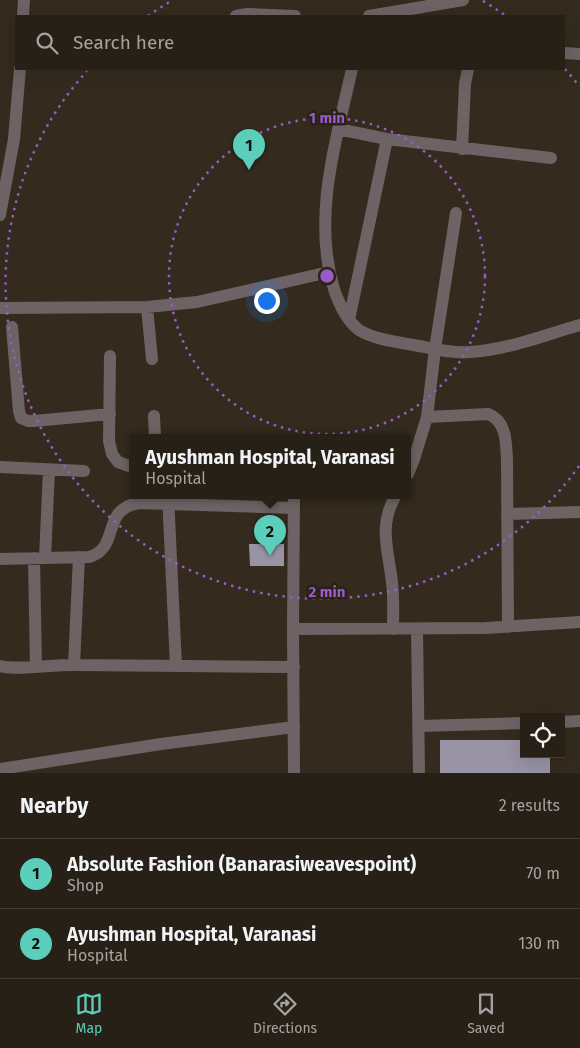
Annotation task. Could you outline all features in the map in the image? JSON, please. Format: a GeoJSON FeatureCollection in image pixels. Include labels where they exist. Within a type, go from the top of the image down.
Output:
{"type":"FeatureCollection","features":[{"type":"Feature","properties":{"kind":"street"},"geometry":{"type":"LineString","coordinates":[[23,15],[24,0]]}},
{"type":"Feature","properties":{"kind":"street"},"geometry":{"type":"LineString","coordinates":[[375,15],[463,0]]}},
{"type":"Feature","properties":{"kind":"street"},"geometry":{"type":"LineString","coordinates":[[242,15],[271,15]]}},
{"type":"Feature","properties":{"kind":"street"},"geometry":{"type":"LineString","coordinates":[[565,53],[580,54]]}},
{"type":"Feature","properties":{"kind":"street"},"geometry":{"type":"LineString","coordinates":[[0,215],[14,139],[20,70]]}},
{"type":"Feature","properties":{"kind":"street"},"geometry":{"type":"LineString","coordinates":[[352,70],[328,182],[325,212],[325,244],[329,272],[337,300],[348,320],[361,331],[388,341],[468,353],[496,349],[580,325]]}},
{"type":"Feature","properties":{"kind":"street"},"geometry":{"type":"LineString","coordinates":[[462,149],[465,84],[468,70]]}},
{"type":"Feature","properties":{"kind":"street"},"geometry":{"type":"LineString","coordinates":[[338,129],[462,149],[551,158]]}},
{"type":"Feature","properties":{"kind":"street"},"geometry":{"type":"LineString","coordinates":[[348,320],[387,138]]}},
{"type":"Feature","properties":{"kind":"street"},"geometry":{"type":"LineString","coordinates":[[411,466],[426,417],[456,213]]}},
{"type":"Feature","properties":{"kind":"street"},"geometry":{"type":"LineString","coordinates":[[0,308],[147,307],[197,302],[329,272]]}},
{"type":"Feature","properties":{"kind":"street"},"geometry":{"type":"LineString","coordinates":[[147,307],[152,359]]}},
{"type":"Feature","properties":{"kind":"street"},"geometry":{"type":"LineString","coordinates":[[12,327],[19,411],[22,418],[34,421],[110,414]]}},
{"type":"Feature","properties":{"kind":"street"},"geometry":{"type":"LineString","coordinates":[[110,356],[110,441],[112,454],[118,462],[129,465]]}},
{"type":"Feature","properties":{"kind":"street"},"geometry":{"type":"LineString","coordinates":[[426,417],[488,414],[499,420],[502,425],[506,444],[508,626]]}},
{"type":"Feature","properties":{"kind":"street"},"geometry":{"type":"LineString","coordinates":[[154,416],[154,434]]}},
{"type":"Feature","properties":{"kind":"street"},"geometry":{"type":"LineString","coordinates":[[0,467],[84,471]]}},
{"type":"Feature","properties":{"kind":"street"},"geometry":{"type":"LineString","coordinates":[[36,667],[39,558],[49,470]]}},
{"type":"Feature","properties":{"kind":"street"},"geometry":{"type":"LineString","coordinates":[[393,629],[393,591],[385,539],[385,525],[388,511],[394,499]]}},
{"type":"Feature","properties":{"kind":"street"},"geometry":{"type":"LineString","coordinates":[[0,560],[96,555],[108,542],[112,523],[118,514],[124,508],[139,503],[168,500],[294,501],[292,629],[294,773]]}},
{"type":"Feature","properties":{"kind":"street"},"geometry":{"type":"LineString","coordinates":[[168,500],[176,666]]}},
{"type":"Feature","properties":{"kind":"street"},"geometry":{"type":"LineString","coordinates":[[507,514],[580,512]]}},
{"type":"Feature","properties":{"kind":"street"},"geometry":{"type":"LineString","coordinates":[[74,664],[79,557]]}},
{"type":"Feature","properties":{"kind":"street"},"geometry":{"type":"LineString","coordinates":[[292,629],[417,629],[580,622]]}},
{"type":"Feature","properties":{"kind":"street"},"geometry":{"type":"LineString","coordinates":[[417,629],[419,773]]}},
{"type":"Feature","properties":{"kind":"street"},"geometry":{"type":"LineString","coordinates":[[0,666],[36,667],[74,664],[135,667],[294,667]]}},
{"type":"Feature","properties":{"kind":"street"},"geometry":{"type":"LineString","coordinates":[[565,722],[580,721]]}},
{"type":"Feature","properties":{"kind":"street"},"geometry":{"type":"LineString","coordinates":[[419,726],[520,723]]}},
{"type":"Feature","properties":{"kind":"street"},"geometry":{"type":"LineString","coordinates":[[0,769],[161,744],[294,727]]}},
{"type":"Feature","properties":{"kind":"building"},"geometry":{"type":"Polygon","coordinates":[[[249,544],[284,544],[284,566],[250,566],[249,544]]]}},
{"type":"Feature","properties":{"kind":"building"},"geometry":{"type":"Polygon","coordinates":[[[440,740],[520,740],[520,758],[550,758],[550,773],[440,773],[440,740]]]}},
{"type":"Feature","properties":{"kind":"place","name":"Absolute Fashion (Banarasiweavespoint)"},"geometry":{"type":"Point","coordinates":[249,170]}},
{"type":"Feature","properties":{"kind":"place","name":"Ayushman Hospital, Varanasi"},"geometry":{"type":"Point","coordinates":[270,556]}}]}
